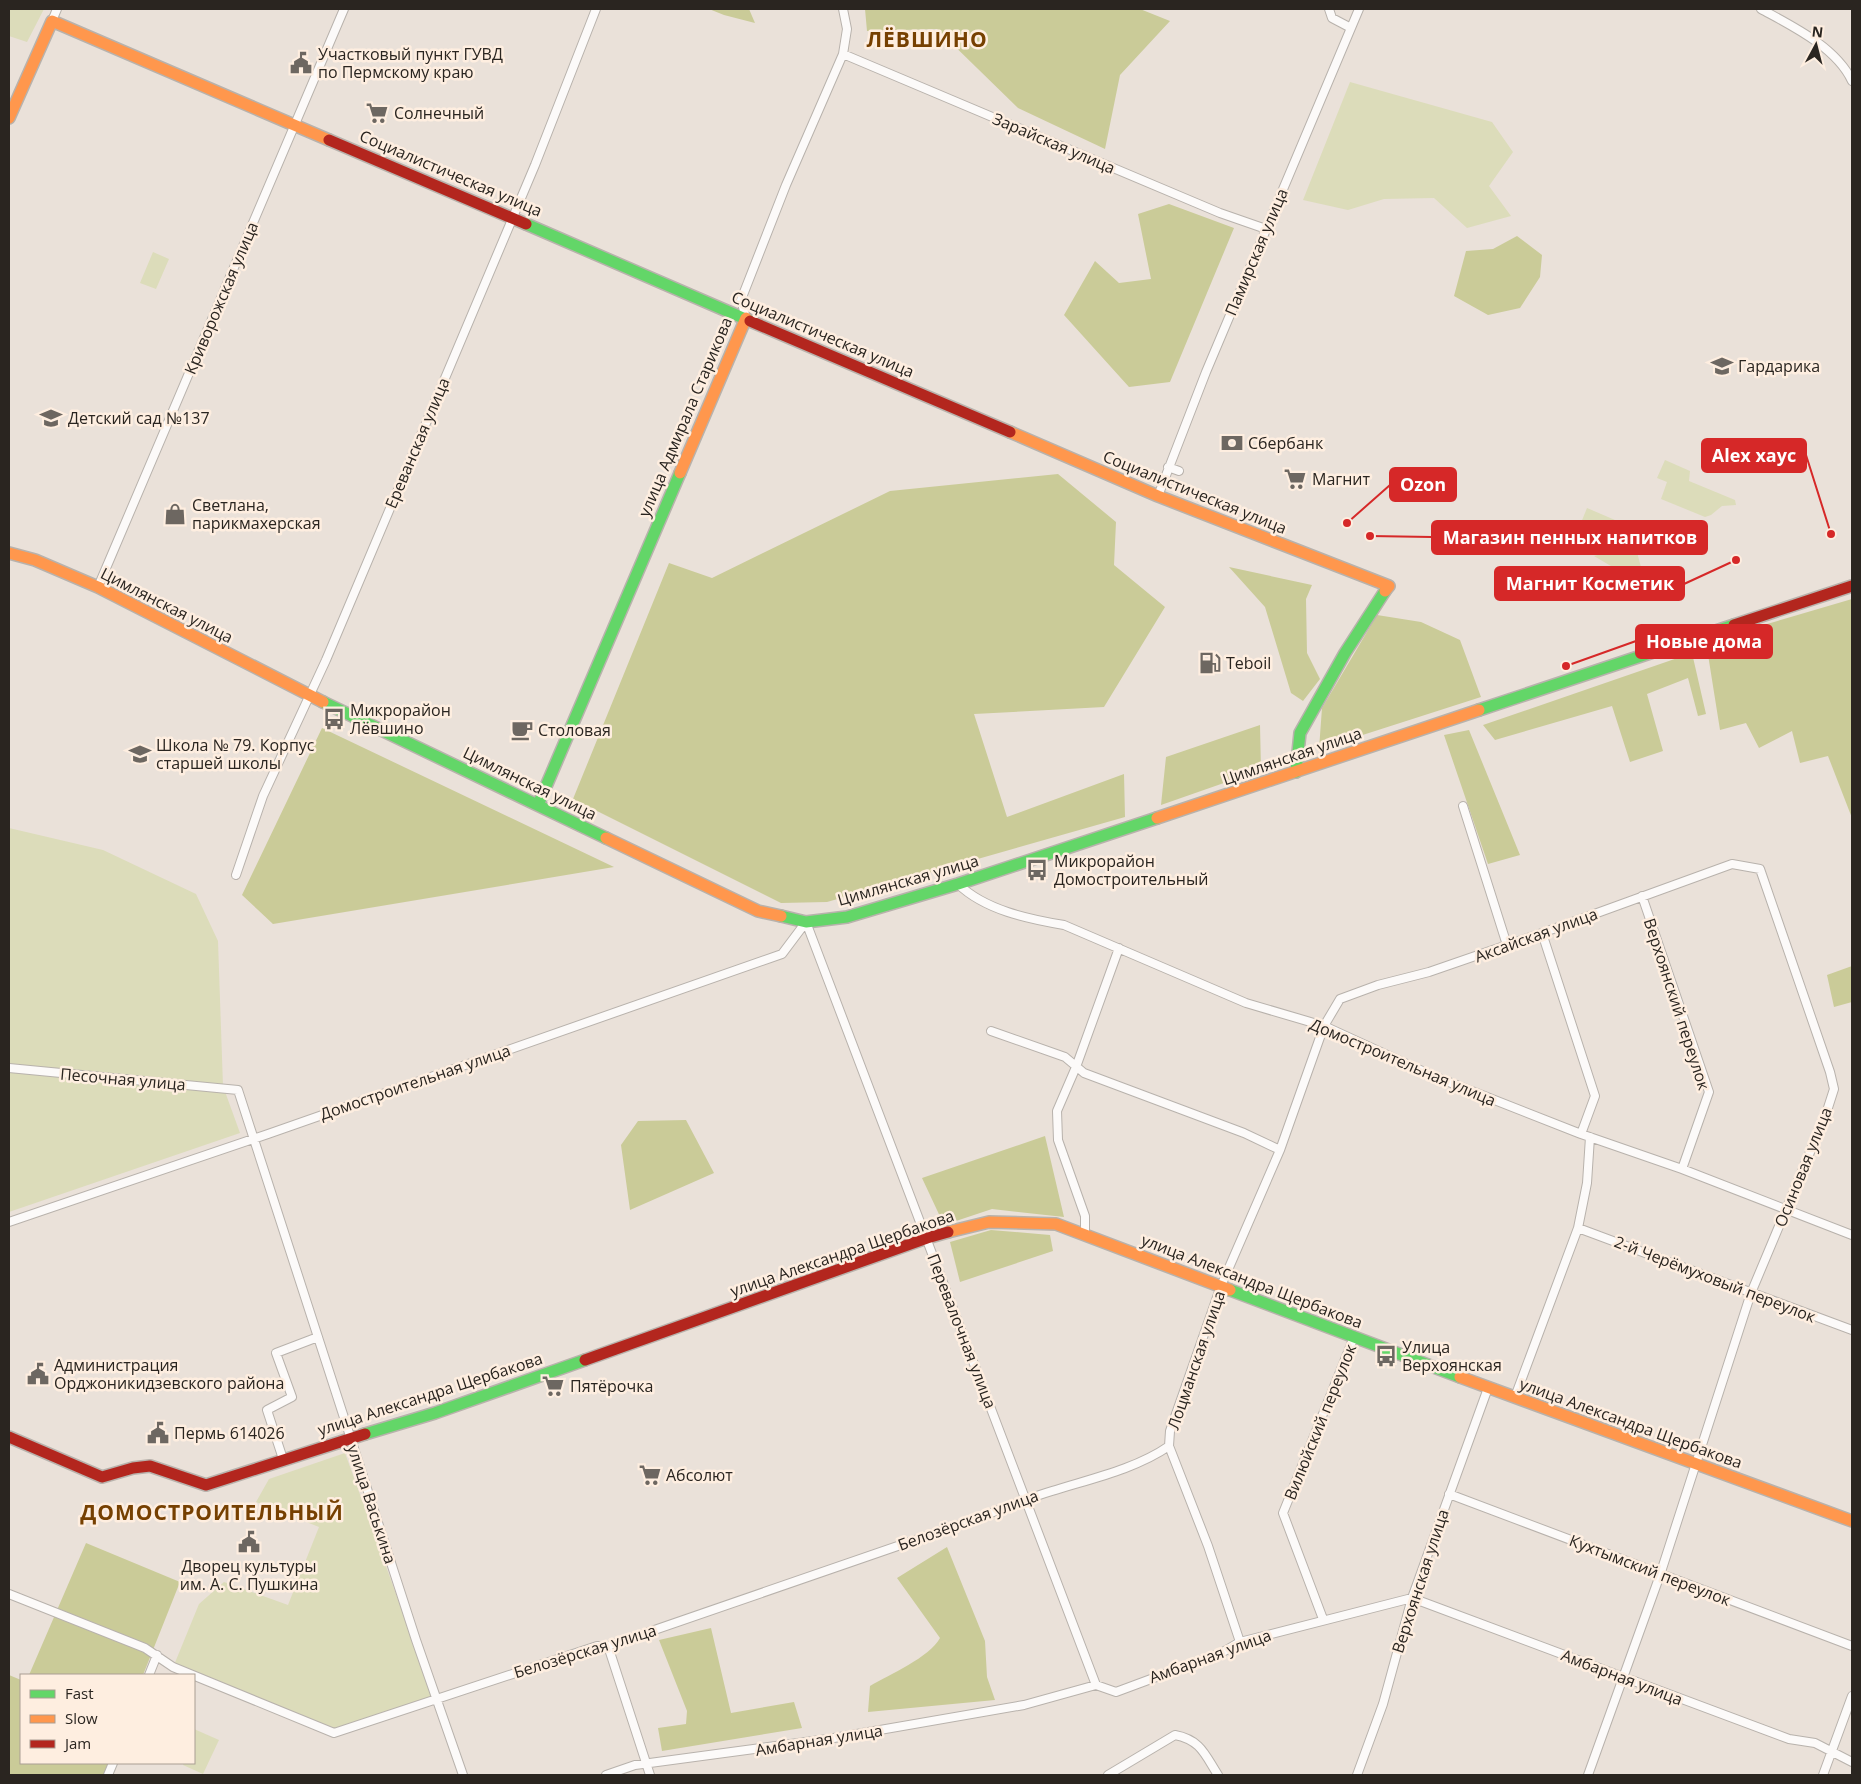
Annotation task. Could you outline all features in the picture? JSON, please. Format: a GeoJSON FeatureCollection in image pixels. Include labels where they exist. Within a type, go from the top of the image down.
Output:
{"type":"FeatureCollection","features":[{"type":"Feature","properties":{"kind":"street"},"geometry":{"type":"LineString","coordinates":[[9,118],[57,9]]}},
{"type":"Feature","properties":{"kind":"street","name":"Криворожская улица"},"geometry":{"type":"LineString","coordinates":[[98,587],[344,9]]}},
{"type":"Feature","properties":{"kind":"street","name":"Ереванская улица"},"geometry":{"type":"LineString","coordinates":[[236,875],[263,796],[309,696],[513,217],[596,9]]}},
{"type":"Feature","properties":{"kind":"street","name":"улица Адмирала Старикова"},"geometry":{"type":"LineString","coordinates":[[538,805],[746,318],[741,300],[786,185],[843,54],[847,29],[843,9]]}},
{"type":"Feature","properties":{"kind":"street"},"geometry":{"type":"LineString","coordinates":[[1329,9],[1332,18],[1350,28]]}},
{"type":"Feature","properties":{"kind":"street","name":"Памирская улица"},"geometry":{"type":"LineString","coordinates":[[1158,496],[1168,467],[1266,229],[1359,9]]}},
{"type":"Feature","properties":{"kind":"street"},"geometry":{"type":"LineString","coordinates":[[1761,9],[1819,44],[1848,71],[1852,81]]}},
{"type":"Feature","properties":{"kind":"street","name":"Социалистическая улица"},"geometry":{"type":"LineString","coordinates":[[52,21],[513,217],[1158,496],[1389,586],[1345,652],[1300,733],[1296,772]]}},
{"type":"Feature","properties":{"kind":"street","name":"Зарайская улица"},"geometry":{"type":"LineString","coordinates":[[843,54],[1220,213],[1266,229]]}},
{"type":"Feature","properties":{"kind":"street"},"geometry":{"type":"LineString","coordinates":[[1168,467],[1179,471]]}},
{"type":"Feature","properties":{"kind":"street","name":"Цимлянская улица"},"geometry":{"type":"LineString","coordinates":[[9,553],[35,560],[98,587],[309,696],[758,912],[806,922],[847,917],[958,884],[1852,586]]}},
{"type":"Feature","properties":{"kind":"street"},"geometry":{"type":"LineString","coordinates":[[1463,806],[1507,945]]}},
{"type":"Feature","properties":{"kind":"street","name":"Аксайская улица"},"geometry":{"type":"LineString","coordinates":[[1324,1026],[1340,1000],[1378,985],[1429,972],[1732,864],[1760,869]]}},
{"type":"Feature","properties":{"kind":"street","name":"Осиновая улица"},"geometry":{"type":"LineString","coordinates":[[1588,1775],[1660,1575],[1751,1293],[1826,1114],[1834,1089],[1830,1072],[1760,869]]}},
{"type":"Feature","properties":{"kind":"street","name":"Домостроительная улица"},"geometry":{"type":"LineString","coordinates":[[958,884],[972,897],[1032,920],[1064,925],[1246,1003],[1324,1026],[1431,1075],[1581,1134],[1682,1169],[1786,1211],[1852,1235]]}},
{"type":"Feature","properties":{"kind":"street","name":"Верхоянский переулок"},"geometry":{"type":"LineString","coordinates":[[1642,896],[1709,1092],[1682,1169]]}},
{"type":"Feature","properties":{"kind":"street","name":"Домостроительная улица"},"geometry":{"type":"LineString","coordinates":[[9,1222],[254,1139],[782,954],[806,922]]}},
{"type":"Feature","properties":{"kind":"street","name":"Перевалочная улица"},"geometry":{"type":"LineString","coordinates":[[806,922],[1096,1685]]}},
{"type":"Feature","properties":{"kind":"street"},"geometry":{"type":"LineString","coordinates":[[1542,933],[1595,1096],[1581,1134]]}},
{"type":"Feature","properties":{"kind":"street"},"geometry":{"type":"LineString","coordinates":[[1085,1235],[1085,1216],[1058,1140],[1057,1111],[1076,1067],[1119,948]]}},
{"type":"Feature","properties":{"kind":"street","name":"Лоцманская улица"},"geometry":{"type":"LineString","coordinates":[[1240,1642],[1208,1546],[1169,1446],[1170,1431],[1221,1286],[1280,1150],[1324,1026]]}},
{"type":"Feature","properties":{"kind":"street"},"geometry":{"type":"LineString","coordinates":[[991,1031],[1066,1057],[1084,1073],[1244,1134],[1280,1150]]}},
{"type":"Feature","properties":{"kind":"street","name":"Песочная улица"},"geometry":{"type":"LineString","coordinates":[[9,1068],[238,1090]]}},
{"type":"Feature","properties":{"kind":"street","name":"улица Васькина"},"geometry":{"type":"LineString","coordinates":[[238,1090],[416,1640],[463,1775]]}},
{"type":"Feature","properties":{"kind":"street"},"geometry":{"type":"LineString","coordinates":[[1515,1398],[1578,1228],[1587,1183],[1590,1137]]}},
{"type":"Feature","properties":{"kind":"street","name":"улица Александра Щербакова"},"geometry":{"type":"LineString","coordinates":[[9,1437],[102,1477],[133,1468],[150,1466],[206,1485],[283,1459],[436,1413],[927,1238],[989,1222],[1056,1224],[1488,1388],[1852,1521]]}},
{"type":"Feature","properties":{"kind":"street","name":"2-й Черёмуховый переулок"},"geometry":{"type":"LineString","coordinates":[[1578,1228],[1852,1330]]}},
{"type":"Feature","properties":{"kind":"street"},"geometry":{"type":"LineString","coordinates":[[283,1459],[266,1410],[292,1397],[276,1353],[318,1337]]}},
{"type":"Feature","properties":{"kind":"street","name":"Вилюйский переулок"},"geometry":{"type":"LineString","coordinates":[[1323,1619],[1284,1513],[1354,1337]]}},
{"type":"Feature","properties":{"kind":"street","name":"Верхоянская улица"},"geometry":{"type":"LineString","coordinates":[[1357,1775],[1383,1704],[1412,1598],[1488,1388]]}},
{"type":"Feature","properties":{"kind":"street","name":"Белозёрская улица"},"geometry":{"type":"LineString","coordinates":[[195,1676],[334,1734],[597,1646],[608,1646],[973,1520],[1026,1499],[1147,1459],[1169,1446]]}},
{"type":"Feature","properties":{"kind":"street","name":"Кухтымский переулок"},"geometry":{"type":"LineString","coordinates":[[1449,1494],[1852,1646]]}},
{"type":"Feature","properties":{"kind":"street","name":"Белозёрская улица"},"geometry":{"type":"LineString","coordinates":[[9,1594],[157,1655],[173,1667],[190,1674]]}},
{"type":"Feature","properties":{"kind":"street","name":"Амбарная улица"},"geometry":{"type":"LineString","coordinates":[[606,1775],[635,1765],[647,1765],[828,1739],[1024,1706],[1096,1685],[1116,1692],[1221,1653],[1240,1642],[1323,1619],[1412,1598],[1789,1740],[1815,1744],[1832,1750],[1852,1762]]}},
{"type":"Feature","properties":{"kind":"street"},"geometry":{"type":"LineString","coordinates":[[608,1646],[650,1775]]}},
{"type":"Feature","properties":{"kind":"street"},"geometry":{"type":"LineString","coordinates":[[148,1674],[157,1655]]}},
{"type":"Feature","properties":{"kind":"street"},"geometry":{"type":"LineString","coordinates":[[1823,1775],[1852,1696]]}},
{"type":"Feature","properties":{"kind":"street"},"geometry":{"type":"LineString","coordinates":[[1108,1775],[1175,1735],[1186,1737],[1199,1744],[1218,1775]]}},
{"type":"Feature","properties":{"kind":"green space"},"geometry":{"type":"Polygon","coordinates":[[[9,9],[44,9],[27,42],[9,36],[9,9]]]}},
{"type":"Feature","properties":{"kind":"green space"},"geometry":{"type":"Polygon","coordinates":[[[709,9],[749,9],[755,23],[724,15],[709,9]]]}},
{"type":"Feature","properties":{"kind":"green space"},"geometry":{"type":"Polygon","coordinates":[[[865,9],[1140,9],[1170,21],[1120,75],[1105,149],[1018,108],[937,29],[867,31],[865,9]]]}},
{"type":"Feature","properties":{"kind":"green space"},"geometry":{"type":"Polygon","coordinates":[[[1350,82],[1492,122],[1513,152],[1489,186],[1511,216],[1467,228],[1434,198],[1384,199],[1348,210],[1303,200],[1350,82]]]}},
{"type":"Feature","properties":{"kind":"green space"},"geometry":{"type":"Polygon","coordinates":[[[1169,204],[1234,228],[1170,382],[1129,387],[1064,315],[1095,261],[1119,283],[1151,279],[1138,214],[1169,204]]]}},
{"type":"Feature","properties":{"kind":"green space"},"geometry":{"type":"Polygon","coordinates":[[[1517,236],[1542,255],[1540,277],[1520,308],[1488,315],[1454,296],[1466,251],[1493,249],[1517,236]]]}},
{"type":"Feature","properties":{"kind":"green space"},"geometry":{"type":"Polygon","coordinates":[[[153,252],[169,259],[156,289],[140,283],[153,252]]]}},
{"type":"Feature","properties":{"kind":"green space"},"geometry":{"type":"Polygon","coordinates":[[[1665,460],[1690,471],[1689,481],[1735,500],[1736,505],[1722,506],[1711,515],[1705,517],[1661,499],[1667,482],[1657,478],[1665,460]]]}},
{"type":"Feature","properties":{"kind":"green space"},"geometry":{"type":"Polygon","coordinates":[[[1058,474],[1116,522],[1114,565],[1165,607],[1104,707],[974,714],[1007,817],[1124,774],[1125,817],[827,902],[781,903],[573,799],[669,563],[712,578],[890,491],[1058,474]]]}},
{"type":"Feature","properties":{"kind":"green space"},"geometry":{"type":"Polygon","coordinates":[[[1587,508],[1629,526],[1634,541],[1590,554],[1576,547],[1574,540],[1587,508]]]}},
{"type":"Feature","properties":{"kind":"green space"},"geometry":{"type":"Polygon","coordinates":[[[1635,545],[1641,567],[1621,572],[1594,556],[1635,545]]]}},
{"type":"Feature","properties":{"kind":"green space"},"geometry":{"type":"Polygon","coordinates":[[[1229,567],[1312,585],[1306,599],[1307,653],[1320,679],[1303,701],[1291,693],[1265,607],[1229,567]]]}},
{"type":"Feature","properties":{"kind":"green space"},"geometry":{"type":"Polygon","coordinates":[[[1852,599],[1852,818],[1828,756],[1800,763],[1792,731],[1759,748],[1746,723],[1720,730],[1706,642],[1852,599]]]}},
{"type":"Feature","properties":{"kind":"green space"},"geometry":{"type":"Polygon","coordinates":[[[1377,615],[1421,622],[1460,640],[1481,697],[1319,749],[1322,708],[1377,615]]]}},
{"type":"Feature","properties":{"kind":"green space"},"geometry":{"type":"Polygon","coordinates":[[[1692,653],[1706,714],[1698,716],[1688,678],[1647,694],[1663,751],[1630,762],[1612,706],[1495,740],[1483,725],[1692,653]]]}},
{"type":"Feature","properties":{"kind":"green space"},"geometry":{"type":"Polygon","coordinates":[[[1260,725],[1261,770],[1161,805],[1166,757],[1260,725]]]}},
{"type":"Feature","properties":{"kind":"green space"},"geometry":{"type":"Polygon","coordinates":[[[322,728],[614,867],[273,924],[242,895],[322,728]]]}},
{"type":"Feature","properties":{"kind":"green space"},"geometry":{"type":"Polygon","coordinates":[[[1469,730],[1520,855],[1488,864],[1444,735],[1469,730]]]}},
{"type":"Feature","properties":{"kind":"green space"},"geometry":{"type":"Polygon","coordinates":[[[9,828],[103,850],[196,894],[218,941],[223,1086],[240,1133],[9,1212],[9,828]]]}},
{"type":"Feature","properties":{"kind":"green space"},"geometry":{"type":"Polygon","coordinates":[[[1852,966],[1852,1002],[1834,1007],[1827,975],[1852,966]]]}},
{"type":"Feature","properties":{"kind":"green space"},"geometry":{"type":"Polygon","coordinates":[[[686,1120],[714,1173],[630,1210],[621,1145],[638,1121],[686,1120]]]}},
{"type":"Feature","properties":{"kind":"green space"},"geometry":{"type":"Polygon","coordinates":[[[1045,1136],[1064,1217],[992,1209],[944,1225],[922,1178],[1045,1136]]]}},
{"type":"Feature","properties":{"kind":"green space"},"geometry":{"type":"Polygon","coordinates":[[[991,1230],[1050,1235],[1053,1251],[960,1282],[950,1242],[991,1230]]]}},
{"type":"Feature","properties":{"kind":"green space"},"geometry":{"type":"Polygon","coordinates":[[[345,1453],[434,1699],[338,1731],[174,1665],[199,1604],[224,1582],[288,1605],[319,1527],[256,1502],[269,1479],[345,1453]]]}},
{"type":"Feature","properties":{"kind":"green space"},"geometry":{"type":"Polygon","coordinates":[[[86,1543],[180,1582],[143,1674],[29,1674],[86,1543]]]}},
{"type":"Feature","properties":{"kind":"green space"},"geometry":{"type":"Polygon","coordinates":[[[947,1547],[985,1641],[987,1677],[995,1700],[868,1712],[870,1686],[918,1659],[928,1652],[940,1638],[897,1578],[947,1547]]]}},
{"type":"Feature","properties":{"kind":"green space"},"geometry":{"type":"Polygon","coordinates":[[[711,1628],[731,1713],[794,1702],[802,1728],[662,1751],[658,1728],[686,1724],[687,1711],[659,1640],[711,1628]]]}},
{"type":"Feature","properties":{"kind":"green space"},"geometry":{"type":"Polygon","coordinates":[[[9,1675],[20,1680],[20,1764],[108,1764],[104,1775],[9,1775],[9,1675]]]}},
{"type":"Feature","properties":{"kind":"green space"},"geometry":{"type":"Polygon","coordinates":[[[195,1729],[219,1740],[203,1774],[183,1765],[195,1764],[195,1729]]]}},
{"type":"Feature","properties":{"kind":"traffic: fast"},"geometry":{"type":"LineString","coordinates":[[526,224],[750,321]]}},
{"type":"Feature","properties":{"kind":"traffic: fast"},"geometry":{"type":"LineString","coordinates":[[538,805],[680,473]]}},
{"type":"Feature","properties":{"kind":"traffic: fast"},"geometry":{"type":"LineString","coordinates":[[1296,772],[1300,733],[1345,653],[1385,591]]}},
{"type":"Feature","properties":{"kind":"traffic: fast"},"geometry":{"type":"LineString","coordinates":[[1479,710],[1734,625]]}},
{"type":"Feature","properties":{"kind":"traffic: fast"},"geometry":{"type":"LineString","coordinates":[[323,702],[606,838]]}},
{"type":"Feature","properties":{"kind":"traffic: fast"},"geometry":{"type":"LineString","coordinates":[[781,916],[806,922],[847,917],[958,884],[1157,818]]}},
{"type":"Feature","properties":{"kind":"traffic: fast"},"geometry":{"type":"LineString","coordinates":[[1230,1290],[1460,1377]]}},
{"type":"Feature","properties":{"kind":"traffic: fast"},"geometry":{"type":"LineString","coordinates":[[365,1434],[435,1413],[585,1360]]}},
{"type":"Feature","properties":{"kind":"traffic: slow"},"geometry":{"type":"LineString","coordinates":[[9,118],[52,21],[329,140]]}},
{"type":"Feature","properties":{"kind":"traffic: slow"},"geometry":{"type":"LineString","coordinates":[[680,473],[746,318]]}},
{"type":"Feature","properties":{"kind":"traffic: slow"},"geometry":{"type":"LineString","coordinates":[[1010,432],[1158,496],[1389,586],[1385,591]]}},
{"type":"Feature","properties":{"kind":"traffic: slow"},"geometry":{"type":"LineString","coordinates":[[9,553],[35,560],[98,587],[323,702]]}},
{"type":"Feature","properties":{"kind":"traffic: slow"},"geometry":{"type":"LineString","coordinates":[[1157,818],[1479,710]]}},
{"type":"Feature","properties":{"kind":"traffic: slow"},"geometry":{"type":"LineString","coordinates":[[606,838],[758,911],[781,916]]}},
{"type":"Feature","properties":{"kind":"traffic: slow"},"geometry":{"type":"LineString","coordinates":[[948,1232],[989,1222],[1056,1224],[1230,1290]]}},
{"type":"Feature","properties":{"kind":"traffic: slow"},"geometry":{"type":"LineString","coordinates":[[1460,1377],[1852,1521]]}},
{"type":"Feature","properties":{"kind":"traffic: jam"},"geometry":{"type":"LineString","coordinates":[[329,140],[526,224]]}},
{"type":"Feature","properties":{"kind":"traffic: jam"},"geometry":{"type":"LineString","coordinates":[[750,321],[1010,432]]}},
{"type":"Feature","properties":{"kind":"traffic: jam"},"geometry":{"type":"LineString","coordinates":[[1734,625],[1852,586]]}},
{"type":"Feature","properties":{"kind":"traffic: jam"},"geometry":{"type":"LineString","coordinates":[[585,1360],[948,1232]]}},
{"type":"Feature","properties":{"kind":"traffic: jam"},"geometry":{"type":"LineString","coordinates":[[9,1437],[102,1477],[133,1468],[150,1466],[206,1485],[365,1434]]}},
{"type":"Feature","properties":{"kind":"place","name":"Участковый пункт ГУВД по Пермскому краю"},"geometry":{"type":"Point","coordinates":[301,63]}},
{"type":"Feature","properties":{"kind":"place","name":"Солнечный"},"geometry":{"type":"Point","coordinates":[377,113]}},
{"type":"Feature","properties":{"kind":"place","name":"Гардарика"},"geometry":{"type":"Point","coordinates":[1722,366]}},
{"type":"Feature","properties":{"kind":"place","name":"Детский сад №137"},"geometry":{"type":"Point","coordinates":[51,418]}},
{"type":"Feature","properties":{"kind":"place","name":"Сбербанк"},"geometry":{"type":"Point","coordinates":[1232,443]}},
{"type":"Feature","properties":{"kind":"place","name":"Магнит"},"geometry":{"type":"Point","coordinates":[1295,479]}},
{"type":"Feature","properties":{"kind":"place","name":"Светлана, парикмахерская"},"geometry":{"type":"Point","coordinates":[175,514]}},
{"type":"Feature","properties":{"kind":"place","name":"Ozon"},"geometry":{"type":"Point","coordinates":[1347,523]}},
{"type":"Feature","properties":{"kind":"place","name":"Alex хаус"},"geometry":{"type":"Point","coordinates":[1831,534]}},
{"type":"Feature","properties":{"kind":"place","name":"Магазин пенных напитков"},"geometry":{"type":"Point","coordinates":[1370,536]}},
{"type":"Feature","properties":{"kind":"place","name":"Магнит Косметик"},"geometry":{"type":"Point","coordinates":[1736,560]}},
{"type":"Feature","properties":{"kind":"place","name":"Teboil"},"geometry":{"type":"Point","coordinates":[1210,663]}},
{"type":"Feature","properties":{"kind":"place","name":"Новые дома"},"geometry":{"type":"Point","coordinates":[1566,666]}},
{"type":"Feature","properties":{"kind":"place","name":"Микрорайон Лёвшино"},"geometry":{"type":"Point","coordinates":[334,719]}},
{"type":"Feature","properties":{"kind":"place","name":"Столовая"},"geometry":{"type":"Point","coordinates":[522,730]}},
{"type":"Feature","properties":{"kind":"place","name":"Школа № 79. Корпус старшей школы"},"geometry":{"type":"Point","coordinates":[140,754]}},
{"type":"Feature","properties":{"kind":"place","name":"Микрорайон Домостроительный"},"geometry":{"type":"Point","coordinates":[1037,870]}},
{"type":"Feature","properties":{"kind":"place","name":"Улица Верхоянская"},"geometry":{"type":"Point","coordinates":[1386,1356]}},
{"type":"Feature","properties":{"kind":"place","name":"Администрация Орджоникидзевского района"},"geometry":{"type":"Point","coordinates":[38,1374]}},
{"type":"Feature","properties":{"kind":"place","name":"Пятёрочка"},"geometry":{"type":"Point","coordinates":[553,1386]}},
{"type":"Feature","properties":{"kind":"place","name":"Пермь 614026"},"geometry":{"type":"Point","coordinates":[158,1433]}},
{"type":"Feature","properties":{"kind":"place","name":"Абсолют"},"geometry":{"type":"Point","coordinates":[650,1475]}},
{"type":"Feature","properties":{"kind":"place","name":"Дворец культуры им. А. С. Пушкина"},"geometry":{"type":"Point","coordinates":[249,1542]}},
{"type":"Feature","properties":{"kind":"district","name":"ЛЁВШИНО"},"geometry":{"type":"Point","coordinates":[927,39]}},
{"type":"Feature","properties":{"kind":"district","name":"ДОМОСТРОИТЕЛЬНЫЙ"},"geometry":{"type":"Point","coordinates":[212,1512]}}]}
